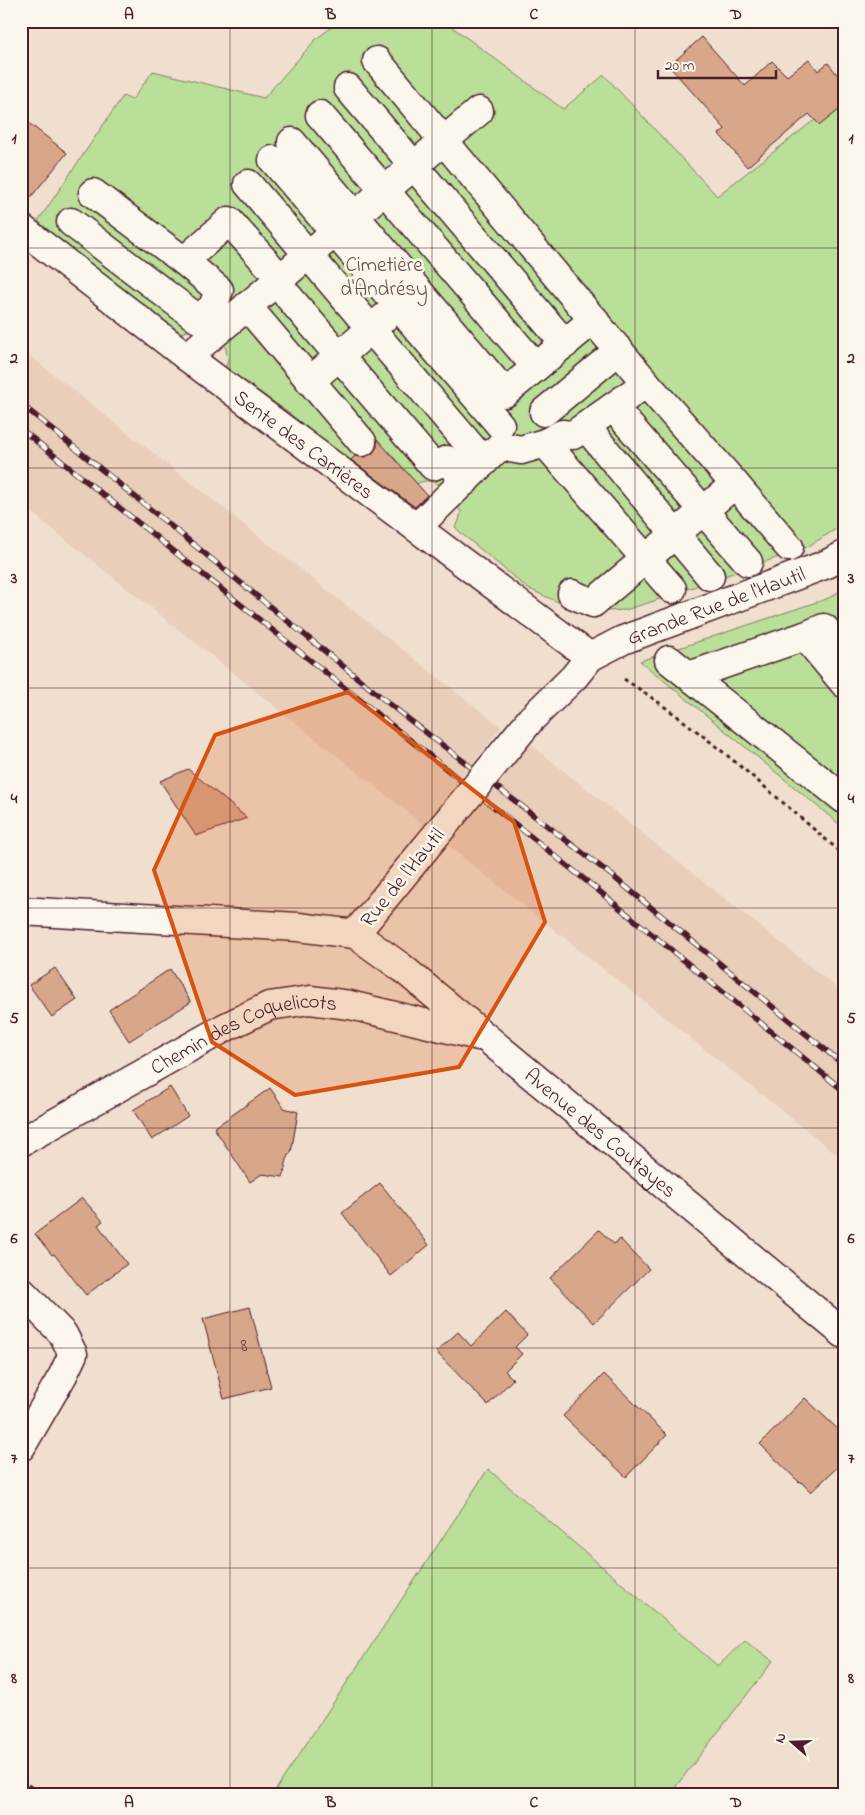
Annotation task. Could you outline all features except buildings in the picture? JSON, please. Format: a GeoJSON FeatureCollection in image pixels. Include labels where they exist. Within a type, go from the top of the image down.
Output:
{"type":"FeatureCollection","features":[{"type":"Feature","properties":{"kind":"street"},"geometry":{"type":"LineString","coordinates":[[377,61],[646,383],[789,547]]}},
{"type":"Feature","properties":{"kind":"street"},"geometry":{"type":"LineString","coordinates":[[348,88],[565,344]]}},
{"type":"Feature","properties":{"kind":"street"},"geometry":{"type":"LineString","coordinates":[[187,357],[230,311],[278,280],[479,111]]}},
{"type":"Feature","properties":{"kind":"street"},"geometry":{"type":"LineString","coordinates":[[320,115],[448,264],[520,381],[544,412],[564,435],[676,534],[710,576]]}},
{"type":"Feature","properties":{"kind":"street"},"geometry":{"type":"LineString","coordinates":[[282,151],[408,298],[520,381]]}},
{"type":"Feature","properties":{"kind":"street"},"geometry":{"type":"LineString","coordinates":[[248,184],[371,329],[488,453]]}},
{"type":"Feature","properties":{"kind":"street"},"geometry":{"type":"LineString","coordinates":[[93,193],[184,261],[219,290],[230,311],[310,380],[362,442]]}},
{"type":"Feature","properties":{"kind":"street"},"geometry":{"type":"LineString","coordinates":[[310,380],[506,215]]}},
{"type":"Feature","properties":{"kind":"street"},"geometry":{"type":"LineString","coordinates":[[184,261],[229,221],[339,356],[433,466],[447,460],[521,450],[564,435],[613,407],[646,383]]}},
{"type":"Feature","properties":{"kind":"street"},"geometry":{"type":"LineString","coordinates":[[70,222],[198,319],[230,311]]}},
{"type":"Feature","properties":{"kind":"street","name":"Sente des Carrières"},"geometry":{"type":"LineString","coordinates":[[21,228],[187,357],[590,657]]}},
{"type":"Feature","properties":{"kind":"street"},"geometry":{"type":"LineString","coordinates":[[408,298],[488,453]]}},
{"type":"Feature","properties":{"kind":"street"},"geometry":{"type":"LineString","coordinates":[[417,527],[488,453],[520,381],[594,320]]}},
{"type":"Feature","properties":{"kind":"street"},"geometry":{"type":"LineString","coordinates":[[544,412],[619,350]]}},
{"type":"Feature","properties":{"kind":"street"},"geometry":{"type":"LineString","coordinates":[[613,407],[748,562]]}},
{"type":"Feature","properties":{"kind":"street"},"geometry":{"type":"LineString","coordinates":[[564,435],[646,559],[672,589]]}},
{"type":"Feature","properties":{"kind":"street"},"geometry":{"type":"LineString","coordinates":[[572,594],[593,603],[735,484]]}},
{"type":"Feature","properties":{"kind":"street","name":"Grande Rue de l'Hautil"},"geometry":{"type":"LineString","coordinates":[[590,657],[623,640],[827,564],[844,555]]}},
{"type":"Feature","properties":{"kind":"street"},"geometry":{"type":"LineString","coordinates":[[844,650],[824,628],[805,636],[679,668],[844,800]]}},
{"type":"Feature","properties":{"kind":"street"},"geometry":{"type":"LineString","coordinates":[[805,636],[844,684]]}},
{"type":"Feature","properties":{"kind":"street","name":"Rue de l'Hautil"},"geometry":{"type":"LineString","coordinates":[[21,911],[298,927],[356,934],[531,719],[574,677],[590,657]]}},
{"type":"Feature","properties":{"kind":"street","name":"Avenue des Coutayes"},"geometry":{"type":"LineString","coordinates":[[356,934],[401,967],[844,1334]]}},
{"type":"Feature","properties":{"kind":"street","name":"Chemin des Coquelicots"},"geometry":{"type":"LineString","coordinates":[[21,1142],[226,1027],[269,1006],[310,1000],[350,1005],[484,1037]]}},
{"type":"Feature","properties":{"kind":"street"},"geometry":{"type":"LineString","coordinates":[[21,1291],[63,1334],[72,1354],[63,1375],[21,1447]]}},
{"type":"Feature","properties":{"kind":"path"},"geometry":{"type":"LineString","coordinates":[[590,657],[660,702],[689,724],[844,855]]}},
{"type":"Feature","properties":{"kind":"path"},"geometry":{"type":"LineString","coordinates":[[21,1781],[43,1794]]}},
{"type":"Feature","properties":{"kind":"highlighted area"},"geometry":{"type":"Polygon","coordinates":[[[348,692],[514,822],[545,922],[459,1067],[295,1095],[212,1042],[154,870],[215,735],[348,692]]]}},
{"type":"Feature","properties":{"kind":"shaded area"},"geometry":{"type":"Polygon","coordinates":[[[21,349],[501,727],[425,826],[21,504],[21,349]]]}},
{"type":"Feature","properties":{"kind":"shaded area"},"geometry":{"type":"Polygon","coordinates":[[[526,741],[844,993],[844,1160],[441,840],[526,741]]]}},
{"type":"Feature","properties":{"kind":"green space","name":"Cimetière d'Andrésy"},"geometry":{"type":"Polygon","coordinates":[[[340,21],[444,21],[563,109],[604,75],[717,196],[844,97],[844,524],[807,547],[625,610],[591,612],[558,602],[527,588],[461,533],[455,527],[461,512],[444,489],[432,482],[426,481],[416,484],[404,494],[390,495],[289,413],[226,368],[228,358],[223,338],[201,327],[181,333],[54,236],[38,221],[123,96],[132,100],[153,71],[264,98],[316,39],[340,21]]]}},
{"type":"Feature","properties":{"kind":"green space"},"geometry":{"type":"Polygon","coordinates":[[[844,588],[844,828],[640,661],[829,598],[844,588]]]}},
{"type":"Feature","properties":{"kind":"green space"},"geometry":{"type":"Polygon","coordinates":[[[488,1469],[718,1666],[745,1640],[773,1661],[670,1794],[273,1794],[488,1469]]]}},
{"type":"Feature","properties":{"kind":"railway"},"geometry":{"type":"LineString","coordinates":[[21,404],[402,714],[610,874],[844,1065]]}},
{"type":"Feature","properties":{"kind":"railway"},"geometry":{"type":"LineString","coordinates":[[21,429],[599,891],[844,1091]]}}]}
